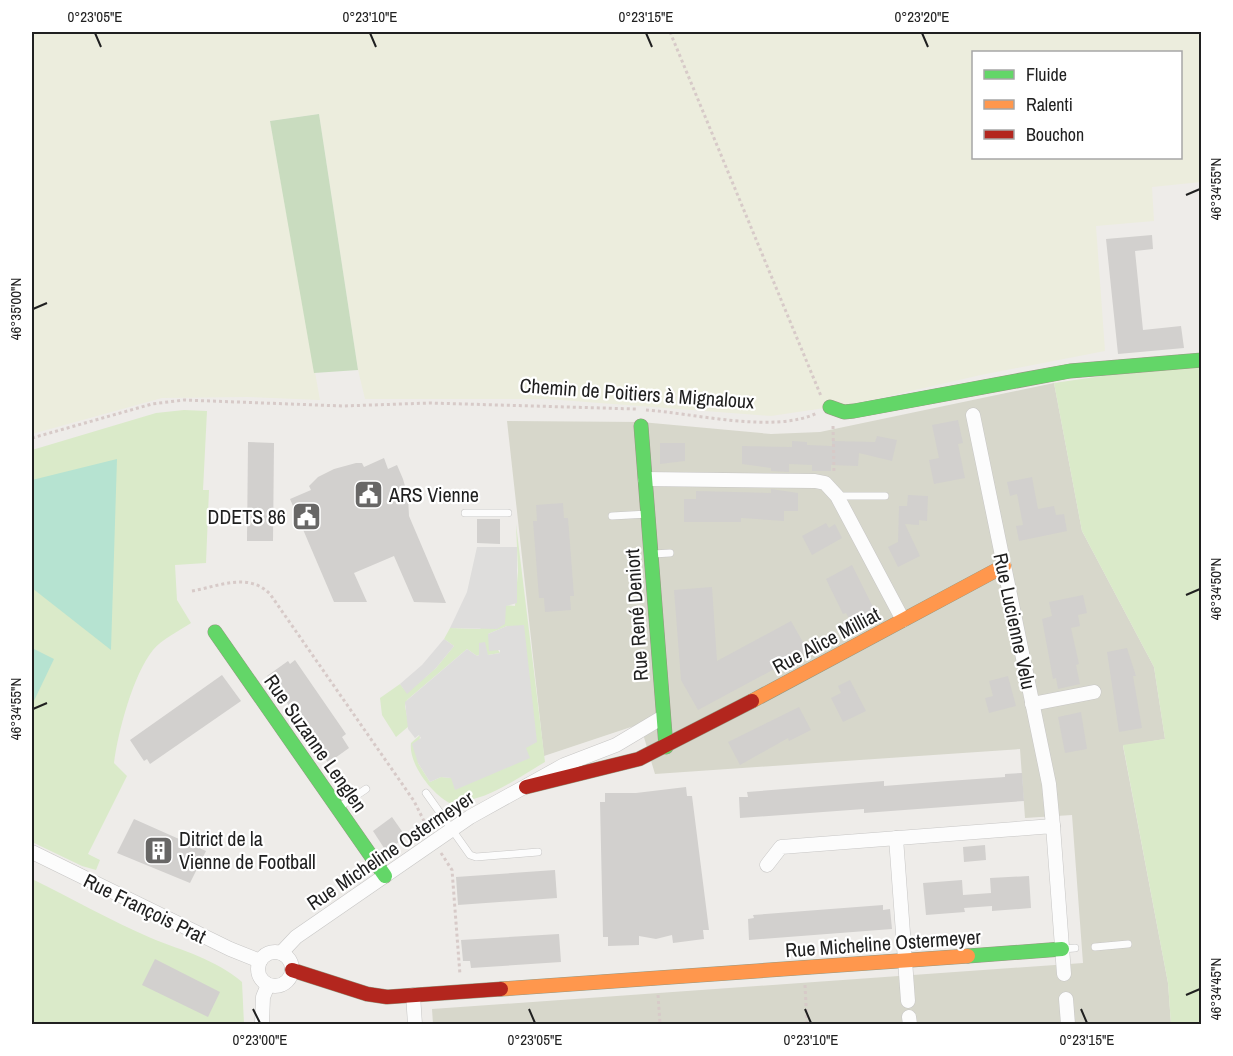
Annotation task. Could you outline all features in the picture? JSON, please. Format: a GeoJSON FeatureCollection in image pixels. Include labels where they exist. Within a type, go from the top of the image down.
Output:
{"type":"FeatureCollection","features":[{"type":"Feature","properties":{"kind":"street"},"geometry":{"type":"LineString","coordinates":[[830,407],[844,412],[854,411],[1003,381],[1139,362],[1202,360]]}},
{"type":"Feature","properties":{"kind":"street","name":"Rue Lucienne Velu"},"geometry":{"type":"LineString","coordinates":[[973,416],[1049,784],[1053,826]]}},
{"type":"Feature","properties":{"kind":"street","name":"Rue René Deniort"},"geometry":{"type":"LineString","coordinates":[[640,426],[666,747]]}},
{"type":"Feature","properties":{"kind":"street"},"geometry":{"type":"LineString","coordinates":[[645,479],[825,483],[835,493],[903,621]]}},
{"type":"Feature","properties":{"kind":"street","name":"Rue Alice Milliat"},"geometry":{"type":"LineString","coordinates":[[666,747],[1004,566]]}},
{"type":"Feature","properties":{"kind":"street","name":"Rue Suzanne Lenglen"},"geometry":{"type":"LineString","coordinates":[[215,632],[385,876]]}},
{"type":"Feature","properties":{"kind":"street"},"geometry":{"type":"LineString","coordinates":[[1032,704],[1094,692]]}},
{"type":"Feature","properties":{"kind":"street","name":"Rue Micheline Ostermeyer"},"geometry":{"type":"LineString","coordinates":[[281,953],[296,937],[451,830],[564,765],[616,746],[663,717]]}},
{"type":"Feature","properties":{"kind":"street","name":"Rue Micheline Ostermeyer"},"geometry":{"type":"LineString","coordinates":[[525,786],[639,759],[666,747]]}},
{"type":"Feature","properties":{"kind":"street"},"geometry":{"type":"LineString","coordinates":[[767,866],[781,847],[1053,826],[1068,949],[1064,974]]}},
{"type":"Feature","properties":{"kind":"street"},"geometry":{"type":"LineString","coordinates":[[896,838],[908,1001]]}},
{"type":"Feature","properties":{"kind":"street","name":"Rue François Prat"},"geometry":{"type":"LineString","coordinates":[[32,852],[230,949],[260,961]]}},
{"type":"Feature","properties":{"kind":"street","name":"Rue Micheline Ostermeyer"},"geometry":{"type":"LineString","coordinates":[[292,970],[302,971],[367,994],[387,997],[1068,949]]}},
{"type":"Feature","properties":{"kind":"street"},"geometry":{"type":"LineString","coordinates":[[281,953],[289,960],[292,970],[284,983],[268,985],[258,972],[260,961],[267,954],[281,953]]}},
{"type":"Feature","properties":{"kind":"street"},"geometry":{"type":"LineString","coordinates":[[262,1024],[263,997],[268,985]]}},
{"type":"Feature","properties":{"kind":"street"},"geometry":{"type":"LineString","coordinates":[[413,995],[415,1024]]}},
{"type":"Feature","properties":{"kind":"street"},"geometry":{"type":"LineString","coordinates":[[1066,999],[1068,1024]]}},
{"type":"Feature","properties":{"kind":"lane"},"geometry":{"type":"LineString","coordinates":[[835,493],[885,496]]}},
{"type":"Feature","properties":{"kind":"lane"},"geometry":{"type":"LineString","coordinates":[[465,513],[508,513]]}},
{"type":"Feature","properties":{"kind":"lane"},"geometry":{"type":"LineString","coordinates":[[612,516],[648,514]]}},
{"type":"Feature","properties":{"kind":"lane"},"geometry":{"type":"LineString","coordinates":[[651,554],[670,553]]}},
{"type":"Feature","properties":{"kind":"lane"},"geometry":{"type":"LineString","coordinates":[[338,809],[366,789]]}},
{"type":"Feature","properties":{"kind":"lane"},"geometry":{"type":"LineString","coordinates":[[426,793],[466,851],[476,857],[538,852]]}},
{"type":"Feature","properties":{"kind":"lane"},"geometry":{"type":"LineString","coordinates":[[1095,946],[1128,944]]}},
{"type":"Feature","properties":{"kind":"path"},"geometry":{"type":"LineString","coordinates":[[670,32],[817,389],[830,407],[834,430],[835,493]]}},
{"type":"Feature","properties":{"kind":"path","name":"Chemin de Poitiers à Mignaloux"},"geometry":{"type":"LineString","coordinates":[[32,438],[142,406],[184,400],[343,406],[429,403],[615,407],[754,421],[812,416],[830,407]]}},
{"type":"Feature","properties":{"kind":"path"},"geometry":{"type":"LineString","coordinates":[[192,591],[241,580],[261,586],[270,594],[414,801],[434,842],[452,870],[462,992]]}},
{"type":"Feature","properties":{"kind":"path"},"geometry":{"type":"LineString","coordinates":[[803,968],[807,1024]]}},
{"type":"Feature","properties":{"kind":"path"},"geometry":{"type":"LineString","coordinates":[[657,978],[660,1024]]}},
{"type":"Feature","properties":{"kind":"shaded area"},"geometry":{"type":"Polygon","coordinates":[[[1054,383],[1082,531],[1154,667],[1165,739],[1123,746],[1168,983],[1171,1024],[433,1024],[432,1009],[1083,963],[1072,815],[1025,818],[1020,749],[655,774],[640,724],[544,756],[507,421],[641,422],[771,434],[820,432],[1054,383]]]}},
{"type":"Feature","properties":{"kind":"shaded area"},"geometry":{"type":"Polygon","coordinates":[[[477,547],[517,547],[517,603],[506,606],[505,624],[497,629],[450,628],[467,592],[477,547]]]}},
{"type":"Feature","properties":{"kind":"shaded area"},"geometry":{"type":"Polygon","coordinates":[[[524,625],[537,742],[526,748],[530,758],[455,790],[451,778],[441,777],[430,782],[418,763],[412,744],[421,738],[419,735],[415,738],[408,729],[405,702],[467,649],[477,656],[479,655],[479,643],[485,642],[488,655],[500,653],[500,650],[489,651],[488,634],[507,626],[524,625]]]}},
{"type":"Feature","properties":{"kind":"shaded area"},"geometry":{"type":"Polygon","coordinates":[[[444,639],[454,646],[436,668],[407,694],[400,684],[422,665],[444,639]]]}},
{"type":"Feature","properties":{"kind":"green space"},"geometry":{"type":"Polygon","coordinates":[[[32,32],[1201,32],[1201,182],[1152,187],[1154,221],[1096,226],[1105,351],[981,375],[858,403],[771,416],[547,399],[365,399],[358,370],[319,114],[270,121],[320,400],[247,397],[162,398],[32,434],[32,32]]]}},
{"type":"Feature","properties":{"kind":"green space"},"geometry":{"type":"Polygon","coordinates":[[[319,114],[358,370],[314,373],[270,121],[319,114]]]}},
{"type":"Feature","properties":{"kind":"green space"},"geometry":{"type":"Polygon","coordinates":[[[1201,366],[1201,1024],[1171,1024],[1168,983],[1123,745],[1165,739],[1154,667],[1082,531],[1054,383],[1123,373],[1201,366]]]}},
{"type":"Feature","properties":{"kind":"green space"},"geometry":{"type":"Polygon","coordinates":[[[184,410],[207,411],[203,490],[209,490],[206,563],[175,565],[177,600],[191,623],[153,650],[133,689],[123,720],[114,763],[127,776],[88,854],[100,860],[96,870],[82,866],[32,842],[32,450],[156,413],[184,410]]]}},
{"type":"Feature","properties":{"kind":"green space"},"geometry":{"type":"Polygon","coordinates":[[[117,459],[111,650],[32,588],[32,480],[117,459]]]}},
{"type":"Feature","properties":{"kind":"green space"},"geometry":{"type":"Polygon","coordinates":[[[516,524],[545,762],[488,794],[464,801],[454,800],[452,804],[430,787],[424,779],[414,760],[411,743],[420,735],[418,763],[430,782],[441,777],[451,778],[526,748],[512,628],[507,626],[488,634],[500,653],[488,655],[485,651],[477,656],[467,649],[407,700],[405,706],[409,726],[396,737],[382,715],[380,698],[400,684],[407,693],[436,668],[454,646],[444,639],[450,628],[480,629],[505,605],[515,606],[518,571],[516,524]]]}},
{"type":"Feature","properties":{"kind":"green space"},"geometry":{"type":"Polygon","coordinates":[[[32,648],[54,659],[32,705],[32,648]]]}},
{"type":"Feature","properties":{"kind":"green space"},"geometry":{"type":"Polygon","coordinates":[[[32,879],[121,924],[198,956],[232,974],[242,982],[244,1024],[32,1024],[32,879]]]}},
{"type":"Feature","properties":{"kind":"building"},"geometry":{"type":"Polygon","coordinates":[[[1152,235],[1153,249],[1135,251],[1143,330],[1181,326],[1184,348],[1118,354],[1106,239],[1152,235]]]}},
{"type":"Feature","properties":{"kind":"building"},"geometry":{"type":"Polygon","coordinates":[[[958,420],[963,443],[958,444],[965,478],[934,484],[929,460],[939,458],[932,425],[958,420]]]}},
{"type":"Feature","properties":{"kind":"building"},"geometry":{"type":"Polygon","coordinates":[[[877,436],[897,440],[892,461],[859,453],[858,466],[831,465],[831,471],[812,471],[812,465],[789,464],[789,472],[771,471],[771,468],[742,464],[742,446],[792,447],[792,441],[807,442],[807,445],[832,446],[832,441],[875,442],[877,436]]]}},
{"type":"Feature","properties":{"kind":"building"},"geometry":{"type":"Polygon","coordinates":[[[248,442],[274,443],[273,541],[247,541],[248,442]]]}},
{"type":"Feature","properties":{"kind":"building"},"geometry":{"type":"Polygon","coordinates":[[[660,443],[685,443],[685,461],[660,464],[660,443]]]}},
{"type":"Feature","properties":{"kind":"building"},"geometry":{"type":"Polygon","coordinates":[[[384,458],[388,469],[397,465],[403,479],[408,497],[409,516],[446,603],[414,602],[394,556],[354,573],[367,602],[334,602],[290,499],[311,490],[309,486],[318,477],[334,469],[356,463],[362,463],[364,467],[384,458]]]}},
{"type":"Feature","properties":{"kind":"building"},"geometry":{"type":"Polygon","coordinates":[[[1032,477],[1038,509],[1054,506],[1056,515],[1064,514],[1067,531],[1019,541],[1016,526],[1023,525],[1017,494],[1010,496],[1007,482],[1032,477]]]}},
{"type":"Feature","properties":{"kind":"building"},"geometry":{"type":"Polygon","coordinates":[[[771,489],[798,493],[798,511],[784,511],[784,521],[741,518],[741,522],[684,522],[684,499],[696,499],[696,491],[771,493],[771,489]]]}},
{"type":"Feature","properties":{"kind":"building"},"geometry":{"type":"Polygon","coordinates":[[[908,495],[928,496],[927,521],[919,520],[919,525],[905,524],[920,556],[898,567],[888,547],[898,542],[899,506],[907,506],[908,495]]]}},
{"type":"Feature","properties":{"kind":"building"},"geometry":{"type":"Polygon","coordinates":[[[563,503],[564,518],[568,518],[574,596],[570,596],[571,610],[545,612],[544,598],[539,598],[533,521],[537,521],[536,505],[563,503]]]}},
{"type":"Feature","properties":{"kind":"building"},"geometry":{"type":"Polygon","coordinates":[[[477,519],[500,519],[500,544],[477,543],[477,519]]]}},
{"type":"Feature","properties":{"kind":"building"},"geometry":{"type":"Polygon","coordinates":[[[826,523],[829,528],[835,524],[842,538],[812,555],[802,536],[826,523]]]}},
{"type":"Feature","properties":{"kind":"building"},"geometry":{"type":"Polygon","coordinates":[[[852,565],[879,619],[856,631],[846,613],[843,614],[826,579],[852,565]]]}},
{"type":"Feature","properties":{"kind":"building"},"geometry":{"type":"Polygon","coordinates":[[[712,587],[717,661],[791,621],[808,651],[698,710],[681,680],[674,590],[712,587]]]}},
{"type":"Feature","properties":{"kind":"building"},"geometry":{"type":"Polygon","coordinates":[[[1083,595],[1087,613],[1078,615],[1080,626],[1071,628],[1079,664],[1076,665],[1080,684],[1058,689],[1056,678],[1053,679],[1042,619],[1052,616],[1049,602],[1083,595]]]}},
{"type":"Feature","properties":{"kind":"building"},"geometry":{"type":"Polygon","coordinates":[[[1127,648],[1136,676],[1133,676],[1142,728],[1119,732],[1107,652],[1127,648]]]}},
{"type":"Feature","properties":{"kind":"building"},"geometry":{"type":"Polygon","coordinates":[[[295,660],[346,734],[342,737],[349,748],[328,763],[314,739],[267,676],[288,661],[290,664],[295,660]]]}},
{"type":"Feature","properties":{"kind":"building"},"geometry":{"type":"Polygon","coordinates":[[[222,675],[241,701],[150,764],[147,759],[144,761],[130,740],[222,675]]]}},
{"type":"Feature","properties":{"kind":"building"},"geometry":{"type":"Polygon","coordinates":[[[1008,676],[1016,706],[989,713],[985,698],[993,696],[989,681],[1008,676]]]}},
{"type":"Feature","properties":{"kind":"building"},"geometry":{"type":"Polygon","coordinates":[[[850,680],[866,711],[843,722],[831,698],[841,693],[838,686],[850,680]]]}},
{"type":"Feature","properties":{"kind":"building"},"geometry":{"type":"Polygon","coordinates":[[[799,707],[811,730],[789,741],[788,738],[740,765],[728,742],[799,707]]]}},
{"type":"Feature","properties":{"kind":"building"},"geometry":{"type":"Polygon","coordinates":[[[1081,712],[1087,749],[1065,753],[1058,717],[1081,712]]]}},
{"type":"Feature","properties":{"kind":"building"},"geometry":{"type":"Polygon","coordinates":[[[1022,773],[1024,801],[864,813],[864,809],[740,818],[739,797],[748,797],[747,792],[884,781],[884,786],[1005,777],[1005,774],[1022,773]]]}},
{"type":"Feature","properties":{"kind":"building"},"geometry":{"type":"Polygon","coordinates":[[[686,787],[687,796],[692,796],[709,930],[703,930],[704,939],[673,943],[672,935],[656,939],[639,936],[639,945],[608,946],[608,937],[603,937],[600,802],[605,802],[605,793],[636,793],[686,787]]]}},
{"type":"Feature","properties":{"kind":"building"},"geometry":{"type":"Polygon","coordinates":[[[392,817],[406,837],[386,851],[373,831],[392,817]]]}},
{"type":"Feature","properties":{"kind":"building","name":"Ditrict de la Vienne de Football"},"geometry":{"type":"Polygon","coordinates":[[[134,819],[206,851],[190,883],[117,853],[134,819]]]}},
{"type":"Feature","properties":{"kind":"building"},"geometry":{"type":"Polygon","coordinates":[[[985,845],[986,860],[964,862],[963,847],[985,845]]]}},
{"type":"Feature","properties":{"kind":"building"},"geometry":{"type":"Polygon","coordinates":[[[555,870],[557,898],[458,905],[456,877],[555,870]]]}},
{"type":"Feature","properties":{"kind":"building"},"geometry":{"type":"Polygon","coordinates":[[[1029,876],[1031,908],[992,911],[992,906],[964,908],[965,912],[926,915],[923,883],[962,880],[963,895],[991,893],[990,878],[1029,876]]]}},
{"type":"Feature","properties":{"kind":"building"},"geometry":{"type":"Polygon","coordinates":[[[883,905],[883,910],[890,909],[892,929],[749,940],[748,919],[754,918],[753,915],[883,905]]]}},
{"type":"Feature","properties":{"kind":"building"},"geometry":{"type":"Polygon","coordinates":[[[559,934],[561,962],[471,968],[470,961],[463,961],[461,940],[559,934]]]}},
{"type":"Feature","properties":{"kind":"building"},"geometry":{"type":"Polygon","coordinates":[[[155,959],[220,992],[208,1017],[142,985],[155,959]]]}},
{"type":"Feature","properties":{"kind":"traffic: fast"},"geometry":{"type":"LineString","coordinates":[[830,407],[844,412],[854,411],[1070,371],[1202,360]]}},
{"type":"Feature","properties":{"kind":"traffic: fast"},"geometry":{"type":"LineString","coordinates":[[641,426],[666,747]]}},
{"type":"Feature","properties":{"kind":"traffic: fast"},"geometry":{"type":"LineString","coordinates":[[215,632],[385,876]]}},
{"type":"Feature","properties":{"kind":"traffic: fast"},"geometry":{"type":"LineString","coordinates":[[968,956],[1062,949]]}},
{"type":"Feature","properties":{"kind":"traffic: slow"},"geometry":{"type":"LineString","coordinates":[[752,701],[1004,566]]}},
{"type":"Feature","properties":{"kind":"traffic: slow"},"geometry":{"type":"LineString","coordinates":[[501,989],[968,956]]}},
{"type":"Feature","properties":{"kind":"traffic: jam"},"geometry":{"type":"LineString","coordinates":[[526,787],[639,759],[752,701]]}},
{"type":"Feature","properties":{"kind":"traffic: jam"},"geometry":{"type":"LineString","coordinates":[[292,970],[367,994],[387,997],[501,989]]}},
{"type":"Feature","properties":{"kind":"place","name":"ARS Vienne"},"geometry":{"type":"Point","coordinates":[368,494]}},
{"type":"Feature","properties":{"kind":"place","name":"DDETS 86"},"geometry":{"type":"Point","coordinates":[307,516]}},
{"type":"Feature","properties":{"kind":"place","name":"Ditrict de la Vienne de Football"},"geometry":{"type":"Point","coordinates":[158,850]}}]}
